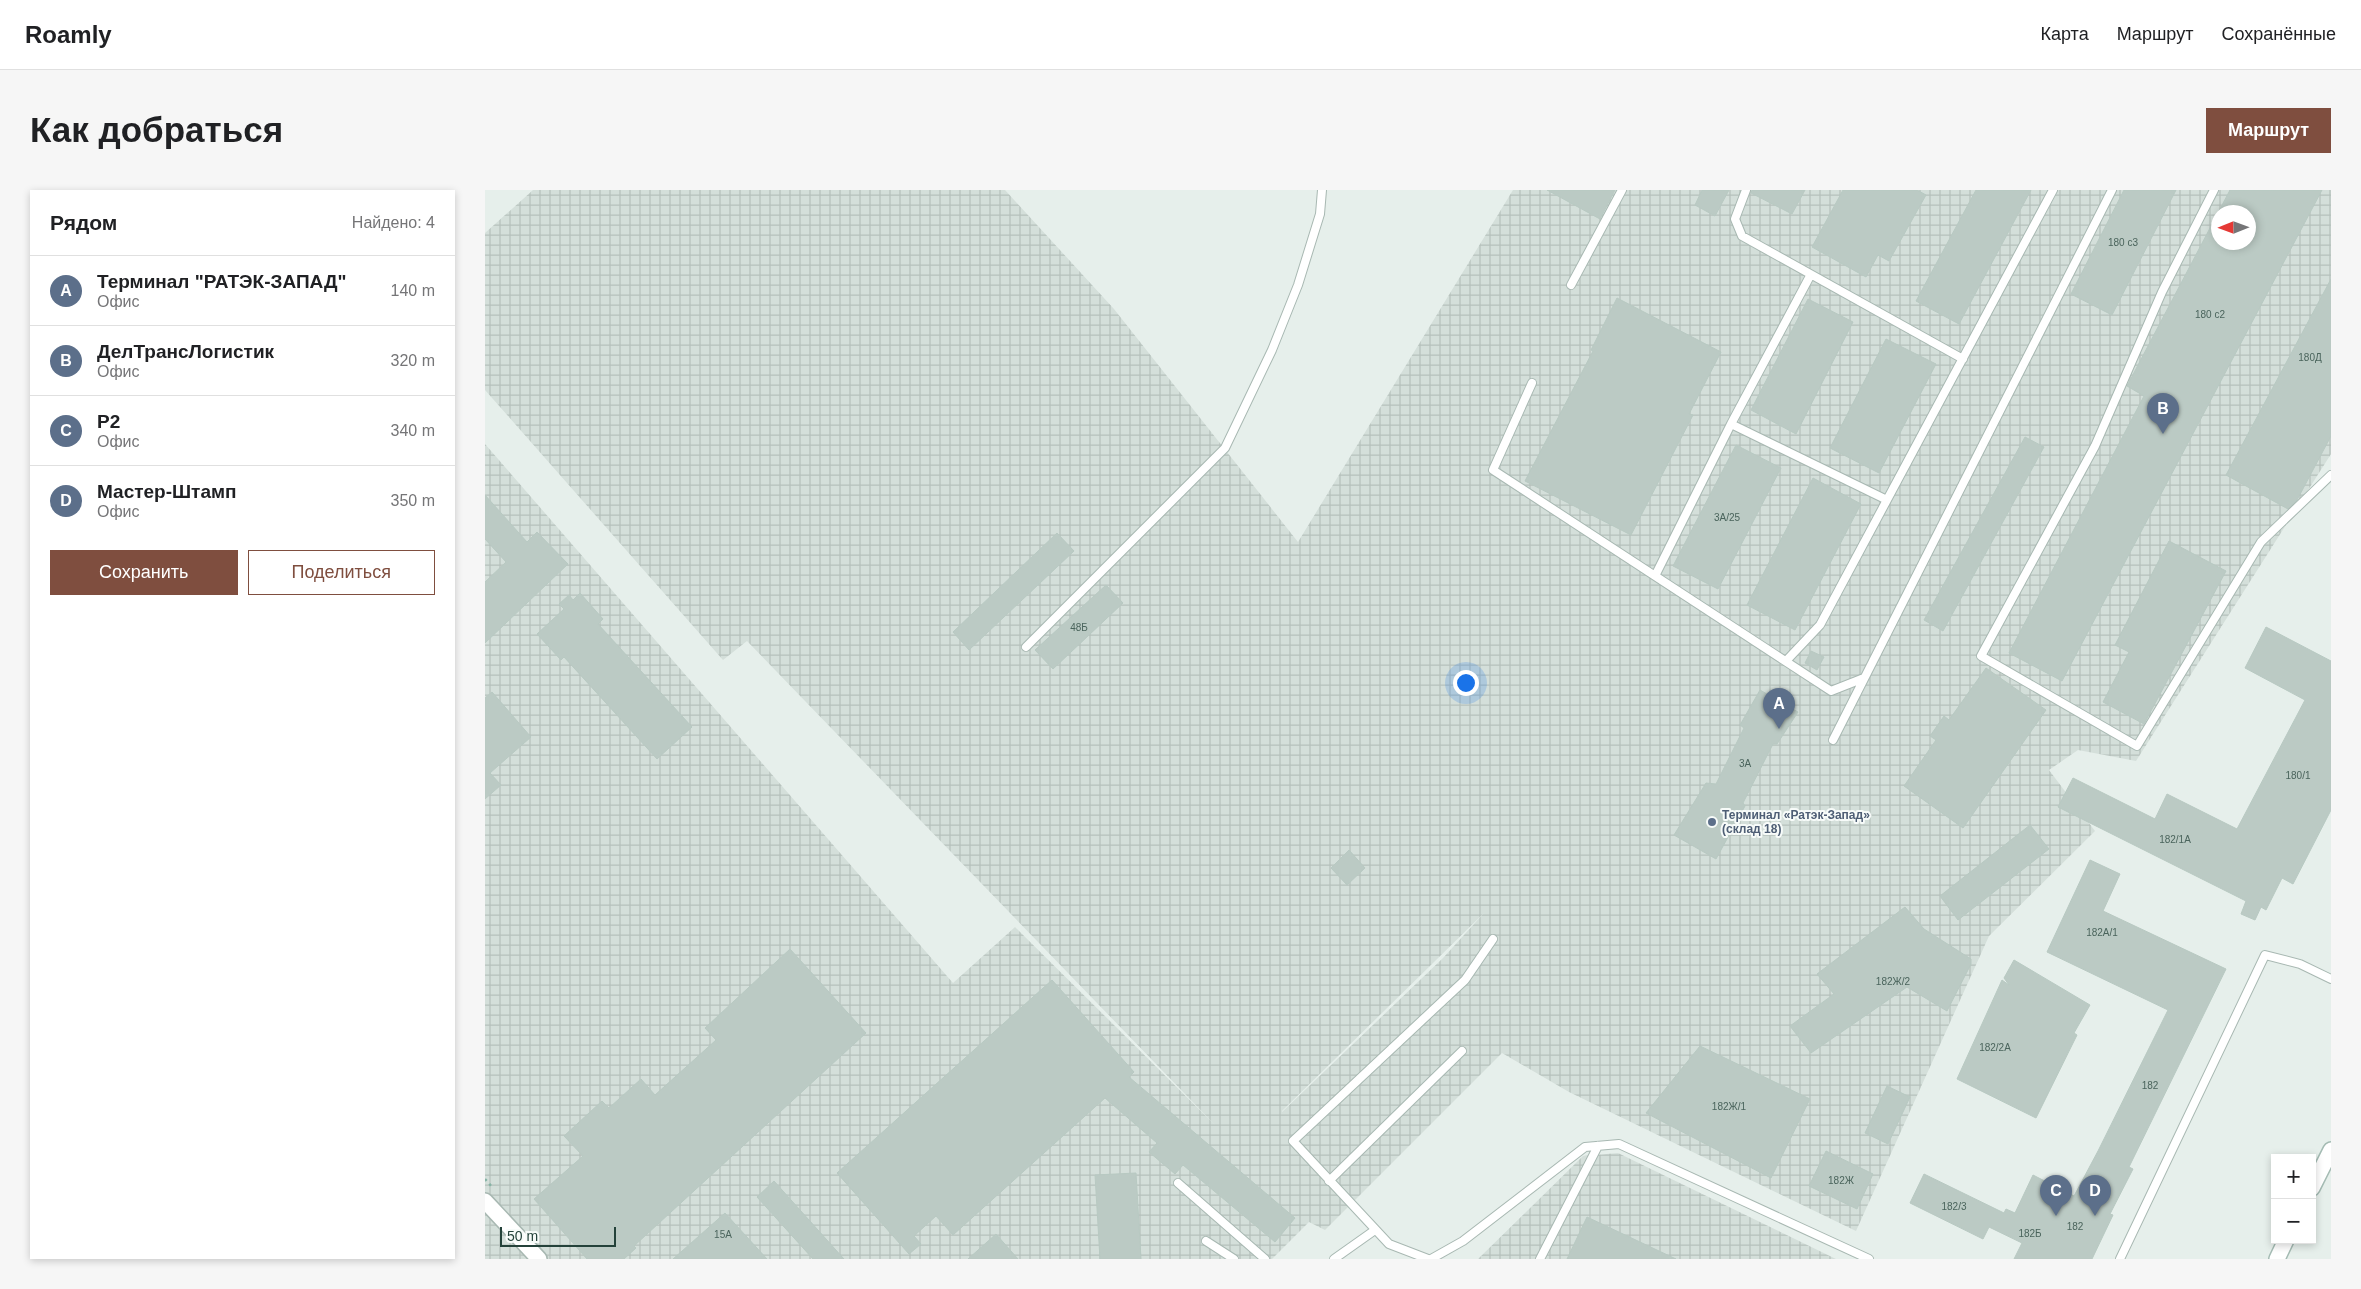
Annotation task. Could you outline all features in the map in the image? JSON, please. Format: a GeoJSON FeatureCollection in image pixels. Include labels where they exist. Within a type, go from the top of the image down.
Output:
{"type":"FeatureCollection","features":[{"type":"Feature","properties":{"kind":"street"},"geometry":{"type":"LineString","coordinates":[[2316,1180],[2331,1150]]}},
{"type":"Feature","properties":{"kind":"street"},"geometry":{"type":"LineString","coordinates":[[485,1202],[539,1259]]}},
{"type":"Feature","properties":{"kind":"street"},"geometry":{"type":"LineString","coordinates":[[2277,1259],[2284,1244]]}},
{"type":"Feature","properties":{"kind":"lane"},"geometry":{"type":"LineString","coordinates":[[1026,647],[1225,448],[1272,350],[1298,285],[1320,214],[1322,190]]}},
{"type":"Feature","properties":{"kind":"lane"},"geometry":{"type":"LineString","coordinates":[[1571,285],[1621,190]]}},
{"type":"Feature","properties":{"kind":"lane"},"geometry":{"type":"LineString","coordinates":[[1746,190],[1735,219],[1742,236],[1810,276],[1963,359]]}},
{"type":"Feature","properties":{"kind":"lane"},"geometry":{"type":"LineString","coordinates":[[1786,661],[1820,624],[2053,190]]}},
{"type":"Feature","properties":{"kind":"lane"},"geometry":{"type":"LineString","coordinates":[[1833,740],[2113,190]]}},
{"type":"Feature","properties":{"kind":"lane"},"geometry":{"type":"LineString","coordinates":[[2214,190],[2162,292],[2095,446],[1981,656],[2137,746],[2261,542],[2331,475]]}},
{"type":"Feature","properties":{"kind":"lane"},"geometry":{"type":"LineString","coordinates":[[1655,576],[1731,424],[1810,276]]}},
{"type":"Feature","properties":{"kind":"lane"},"geometry":{"type":"LineString","coordinates":[[1532,383],[1493,470],[1831,691],[1864,678]]}},
{"type":"Feature","properties":{"kind":"lane"},"geometry":{"type":"LineString","coordinates":[[1731,424],[1887,500]]}},
{"type":"Feature","properties":{"kind":"lane"},"geometry":{"type":"LineString","coordinates":[[1493,939],[1465,980],[1293,1141],[1393,1247],[1430,1259],[1463,1241],[1585,1147],[1619,1144],[1869,1259]]}},
{"type":"Feature","properties":{"kind":"lane"},"geometry":{"type":"LineString","coordinates":[[2120,1259],[2265,955],[2300,964],[2331,979]]}},
{"type":"Feature","properties":{"kind":"lane"},"geometry":{"type":"LineString","coordinates":[[1329,1181],[1462,1051]]}},
{"type":"Feature","properties":{"kind":"lane"},"geometry":{"type":"LineString","coordinates":[[1540,1259],[1598,1146]]}},
{"type":"Feature","properties":{"kind":"lane"},"geometry":{"type":"LineString","coordinates":[[1178,1183],[1265,1259]]}},
{"type":"Feature","properties":{"kind":"lane"},"geometry":{"type":"LineString","coordinates":[[1334,1259],[1375,1230]]}},
{"type":"Feature","properties":{"kind":"lane"},"geometry":{"type":"LineString","coordinates":[[1206,1241],[1234,1259]]}},
{"type":"Feature","properties":{"kind":"shaded area"},"geometry":{"type":"Polygon","coordinates":[[[533,190],[1005,190],[1114,309],[1298,542],[1513,190],[2331,190],[2331,454],[2136,761],[2078,750],[2049,770],[2095,831],[1989,936],[1856,1231],[1569,1092],[1502,1053],[1325,1230],[1309,1222],[1272,1259],[485,1259],[485,444],[953,983],[1015,927],[1215,1125],[747,641],[723,660],[485,390],[485,233],[533,190]],[[1484,913],[1282,1112],[1443,958],[1484,913]]]}},
{"type":"Feature","properties":{"kind":"shaded area"},"geometry":{"type":"Polygon","coordinates":[[[1618,1153],[1836,1259],[1478,1259],[1583,1156],[1618,1153]]]}},
{"type":"Feature","properties":{"kind":"building"},"geometry":{"type":"Polygon","coordinates":[[[1547,190],[1615,190],[1600,219],[1547,190]]]}},
{"type":"Feature","properties":{"kind":"building"},"geometry":{"type":"Polygon","coordinates":[[[1702,190],[1729,190],[1715,216],[1695,205],[1702,190]]]}},
{"type":"Feature","properties":{"kind":"building"},"geometry":{"type":"Polygon","coordinates":[[[1752,190],[1805,190],[1792,214],[1751,193],[1752,190]]]}},
{"type":"Feature","properties":{"kind":"building"},"geometry":{"type":"Polygon","coordinates":[[[1843,190],[1917,190],[1926,195],[1889,261],[1878,255],[1866,277],[1812,247],[1843,190]]]}},
{"type":"Feature","properties":{"kind":"building"},"geometry":{"type":"Polygon","coordinates":[[[1976,190],[2031,190],[1959,324],[1916,301],[1976,190]]]}},
{"type":"Feature","properties":{"kind":"building"},"geometry":{"type":"Polygon","coordinates":[[[2124,190],[2176,190],[2112,315],[2071,294],[2124,190]]]}},
{"type":"Feature","properties":{"kind":"building"},"geometry":{"type":"Polygon","coordinates":[[[2230,190],[2322,190],[2062,681],[2009,653],[2144,396],[2127,386],[2211,226],[2211,250],[2256,250],[2256,205],[2222,205],[2230,190]]]}},
{"type":"Feature","properties":{"kind":"building"},"geometry":{"type":"Polygon","coordinates":[[[2331,279],[2331,436],[2297,500],[2288,509],[2226,475],[2331,279]]]}},
{"type":"Feature","properties":{"kind":"building"},"geometry":{"type":"Polygon","coordinates":[[[1617,298],[1721,352],[1689,414],[1693,415],[1631,535],[1525,481],[1593,351],[1591,350],[1617,298]]]}},
{"type":"Feature","properties":{"kind":"building"},"geometry":{"type":"Polygon","coordinates":[[[1808,299],[1853,322],[1796,434],[1751,410],[1808,299]]]}},
{"type":"Feature","properties":{"kind":"building"},"geometry":{"type":"Polygon","coordinates":[[[1886,339],[1936,364],[1879,473],[1830,448],[1886,339]]]}},
{"type":"Feature","properties":{"kind":"building"},"geometry":{"type":"Polygon","coordinates":[[[2025,437],[2044,447],[1943,631],[1924,620],[2025,437]]]}},
{"type":"Feature","properties":{"kind":"building"},"geometry":{"type":"Polygon","coordinates":[[[1736,445],[1781,468],[1718,589],[1673,566],[1736,445]]]}},
{"type":"Feature","properties":{"kind":"building"},"geometry":{"type":"Polygon","coordinates":[[[1813,478],[1861,504],[1795,630],[1747,605],[1813,478]]]}},
{"type":"Feature","properties":{"kind":"building"},"geometry":{"type":"Polygon","coordinates":[[[485,495],[527,542],[537,532],[568,564],[485,643],[485,582],[506,562],[485,539],[485,495]]]}},
{"type":"Feature","properties":{"kind":"building"},"geometry":{"type":"Polygon","coordinates":[[[1057,533],[1074,551],[969,650],[953,632],[1057,533]]]}},
{"type":"Feature","properties":{"kind":"building"},"geometry":{"type":"Polygon","coordinates":[[[2169,541],[2226,571],[2144,724],[2103,702],[2129,652],[2115,645],[2169,541]]]}},
{"type":"Feature","properties":{"kind":"building"},"geometry":{"type":"Polygon","coordinates":[[[1106,585],[1123,603],[1053,669],[1035,650],[1106,585]]]}},
{"type":"Feature","properties":{"kind":"building"},"geometry":{"type":"Polygon","coordinates":[[[580,593],[603,619],[598,624],[692,727],[657,759],[564,657],[561,660],[537,634],[564,609],[559,604],[569,595],[573,600],[580,593]]]}},
{"type":"Feature","properties":{"kind":"building"},"geometry":{"type":"Polygon","coordinates":[[[2266,627],[2331,661],[2331,810],[2293,884],[2282,878],[2266,910],[2261,907],[2255,920],[2241,914],[2246,901],[2058,807],[2073,778],[2155,819],[2167,794],[2237,829],[2305,700],[2245,668],[2266,627]]]}},
{"type":"Feature","properties":{"kind":"building"},"geometry":{"type":"Polygon","coordinates":[[[1811,651],[1824,657],[1817,670],[1805,663],[1811,651]]]}},
{"type":"Feature","properties":{"kind":"building"},"geometry":{"type":"Polygon","coordinates":[[[1986,668],[2046,710],[1963,828],[1904,786],[1936,740],[1930,736],[1944,716],[1949,720],[1986,668]]]}},
{"type":"Feature","properties":{"kind":"building"},"geometry":{"type":"Polygon","coordinates":[[[1760,690],[1798,712],[1777,744],[1773,744],[1743,803],[1745,806],[1716,859],[1674,835],[1706,783],[1716,784],[1744,728],[1740,725],[1760,690]]]}},
{"type":"Feature","properties":{"kind":"building"},"geometry":{"type":"Polygon","coordinates":[[[492,692],[531,737],[490,773],[501,785],[485,799],[485,698],[492,692]]]}},
{"type":"Feature","properties":{"kind":"building"},"geometry":{"type":"Polygon","coordinates":[[[2030,825],[2049,849],[1958,920],[1940,896],[2030,825]]]}},
{"type":"Feature","properties":{"kind":"building"},"geometry":{"type":"Polygon","coordinates":[[[1349,850],[1365,868],[1347,885],[1331,868],[1349,850]]]}},
{"type":"Feature","properties":{"kind":"building"},"geometry":{"type":"Polygon","coordinates":[[[2090,860],[2120,874],[2103,911],[2226,969],[2129,1167],[2133,1169],[2110,1214],[2113,1215],[2092,1259],[2014,1259],[2022,1243],[1989,1227],[1983,1239],[1910,1203],[1924,1174],[2004,1213],[2006,1209],[2015,1213],[2033,1175],[2074,1196],[2098,1151],[2168,1010],[2047,952],[2090,860]]]}},
{"type":"Feature","properties":{"kind":"building"},"geometry":{"type":"Polygon","coordinates":[[[1905,907],[1924,929],[1971,959],[1971,964],[1947,1011],[1907,987],[1811,1053],[1790,1026],[1834,994],[1817,974],[1905,907]]]}},
{"type":"Feature","properties":{"kind":"building"},"geometry":{"type":"Polygon","coordinates":[[[790,949],[866,1033],[634,1246],[636,1248],[624,1259],[587,1259],[534,1199],[583,1156],[564,1136],[602,1101],[609,1108],[641,1079],[655,1095],[716,1040],[705,1028],[790,949]]]}},
{"type":"Feature","properties":{"kind":"building"},"geometry":{"type":"Polygon","coordinates":[[[2014,960],[2090,1005],[2074,1033],[2077,1035],[2036,1118],[1957,1079],[2002,980],[2009,985],[2004,978],[2014,960]]]}},
{"type":"Feature","properties":{"kind":"building"},"geometry":{"type":"Polygon","coordinates":[[[1052,980],[1134,1072],[1129,1077],[1295,1218],[1275,1242],[1183,1165],[1175,1174],[1149,1152],[1157,1143],[1105,1098],[953,1235],[936,1216],[914,1236],[921,1244],[909,1254],[837,1173],[1052,980]]]}},
{"type":"Feature","properties":{"kind":"building"},"geometry":{"type":"Polygon","coordinates":[[[1700,1046],[1810,1099],[1771,1178],[1646,1113],[1700,1046]]]}},
{"type":"Feature","properties":{"kind":"building"},"geometry":{"type":"Polygon","coordinates":[[[1887,1086],[1910,1097],[1888,1144],[1865,1133],[1887,1086]]]}},
{"type":"Feature","properties":{"kind":"building"},"geometry":{"type":"Polygon","coordinates":[[[1826,1151],[1873,1174],[1857,1209],[1809,1186],[1826,1151]]]}},
{"type":"Feature","properties":{"kind":"building"},"geometry":{"type":"Polygon","coordinates":[[[1136,1173],[1141,1259],[1100,1259],[1095,1175],[1136,1173]]]}},
{"type":"Feature","properties":{"kind":"building"},"geometry":{"type":"Polygon","coordinates":[[[774,1181],[844,1259],[813,1259],[757,1197],[774,1181]]]}},
{"type":"Feature","properties":{"kind":"building"},"geometry":{"type":"Polygon","coordinates":[[[725,1213],[767,1259],[673,1259],[725,1213]]]}},
{"type":"Feature","properties":{"kind":"building"},"geometry":{"type":"Polygon","coordinates":[[[1587,1217],[1676,1259],[1567,1259],[1587,1217]]]}},
{"type":"Feature","properties":{"kind":"building"},"geometry":{"type":"Polygon","coordinates":[[[996,1234],[1018,1259],[968,1259],[996,1234]]]}},
{"type":"Feature","properties":{"kind":"place","name":"ДелТрансЛогистик"},"geometry":{"type":"Point","coordinates":[2163,434]}},
{"type":"Feature","properties":{"kind":"place","name":"Терминал \"РАТЭК-ЗАПАД\""},"geometry":{"type":"Point","coordinates":[1779,729]}},
{"type":"Feature","properties":{"kind":"place","name":"Терминал «Ратэк-Запад» (склад 18)"},"geometry":{"type":"Point","coordinates":[1712,822]}},
{"type":"Feature","properties":{"kind":"place","name":"Р2"},"geometry":{"type":"Point","coordinates":[2056,1216]}},
{"type":"Feature","properties":{"kind":"place","name":"Мастер-Штамп"},"geometry":{"type":"Point","coordinates":[2095,1216]}}]}
